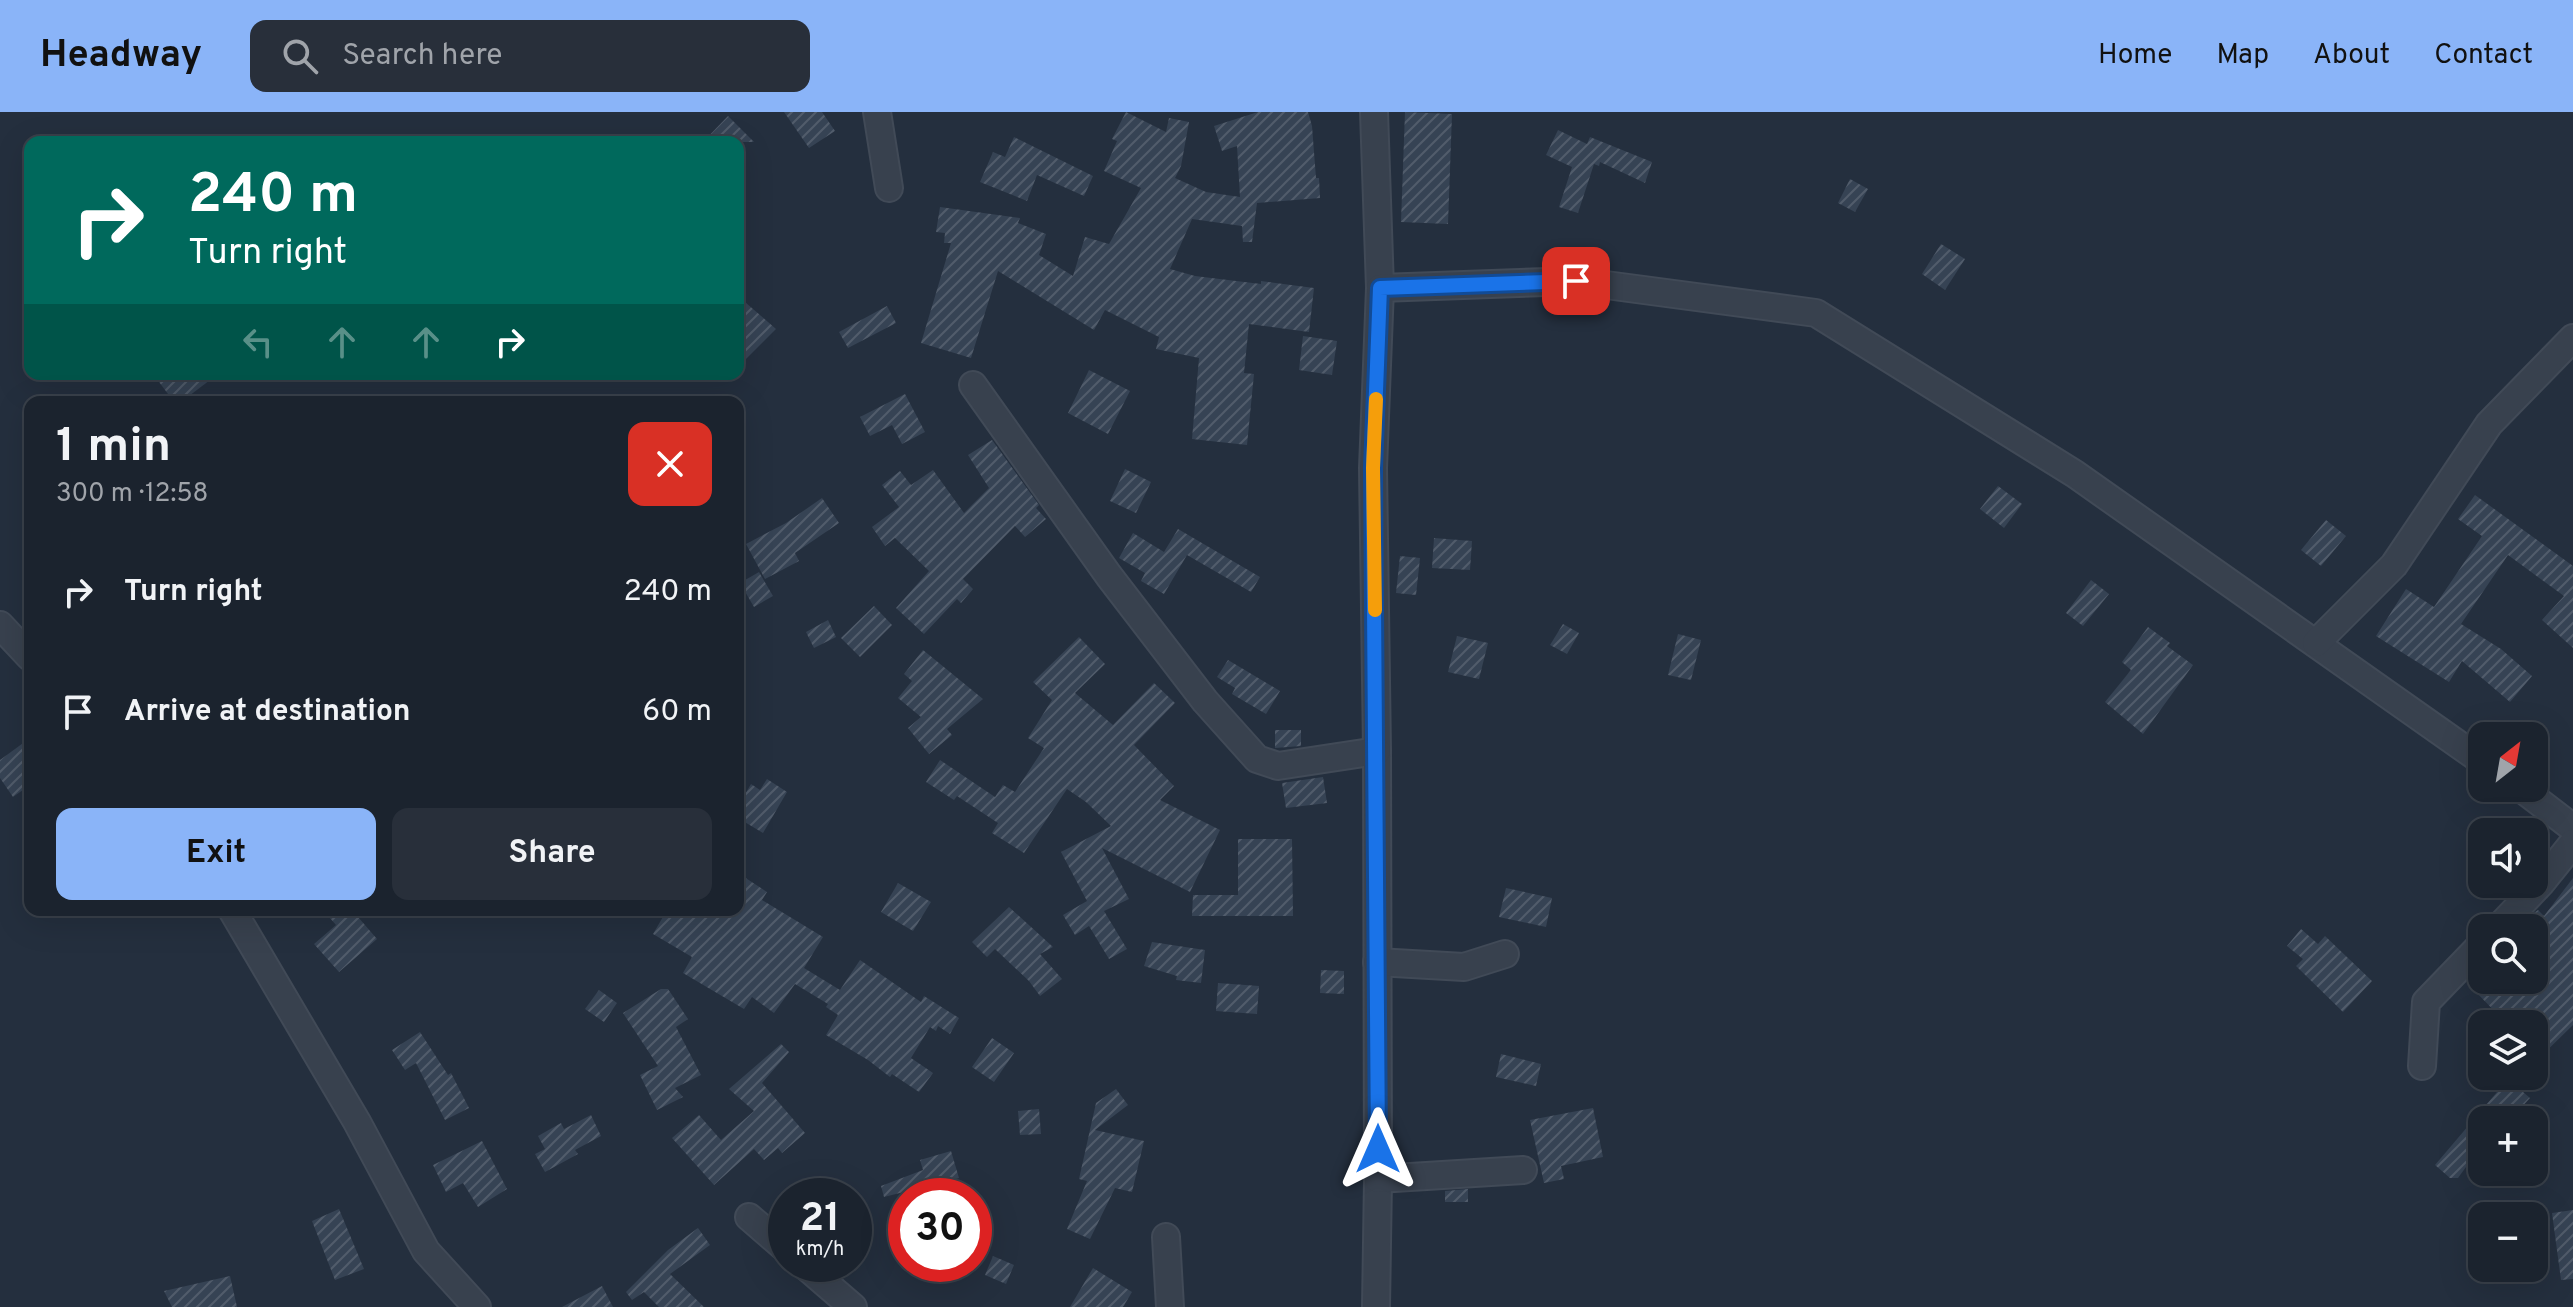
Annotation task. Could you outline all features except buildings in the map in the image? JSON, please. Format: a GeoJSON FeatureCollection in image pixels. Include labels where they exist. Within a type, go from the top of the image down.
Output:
{"type":"FeatureCollection","features":[{"type":"Feature","properties":{"kind":"street"},"geometry":{"type":"LineString","coordinates":[[877,112],[889,188]]}},
{"type":"Feature","properties":{"kind":"street"},"geometry":{"type":"LineString","coordinates":[[1374,112],[1380,288],[1373,468],[1377,751],[1376,1307]]}},
{"type":"Feature","properties":{"kind":"street"},"geometry":{"type":"LineString","coordinates":[[1380,288],[1576,281],[1816,313],[2075,474],[2468,751]]}},
{"type":"Feature","properties":{"kind":"street"},"geometry":{"type":"LineString","coordinates":[[2316,643],[2394,565],[2489,424],[2573,338]]}},
{"type":"Feature","properties":{"kind":"street"},"geometry":{"type":"LineString","coordinates":[[973,385],[1109,576],[1205,701],[1257,759],[1278,766],[1377,751]]}},
{"type":"Feature","properties":{"kind":"street"},"geometry":{"type":"LineString","coordinates":[[0,625],[24,651]]}},
{"type":"Feature","properties":{"kind":"street"},"geometry":{"type":"LineString","coordinates":[[2541,802],[2573,828]]}},
{"type":"Feature","properties":{"kind":"street"},"geometry":{"type":"LineString","coordinates":[[2544,804],[2573,809]]}},
{"type":"Feature","properties":{"kind":"street"},"geometry":{"type":"LineString","coordinates":[[2511,914],[2573,843]]}},
{"type":"Feature","properties":{"kind":"street"},"geometry":{"type":"LineString","coordinates":[[236,916],[357,1122],[426,1251],[477,1307]]}},
{"type":"Feature","properties":{"kind":"street"},"geometry":{"type":"LineString","coordinates":[[1377,962],[1464,967],[1505,954]]}},
{"type":"Feature","properties":{"kind":"street"},"geometry":{"type":"LineString","coordinates":[[2422,1066],[2426,1002],[2468,958]]}},
{"type":"Feature","properties":{"kind":"street"},"geometry":{"type":"LineString","coordinates":[[1378,1179],[1523,1170]]}},
{"type":"Feature","properties":{"kind":"street"},"geometry":{"type":"LineString","coordinates":[[749,1217],[768,1233]]}},
{"type":"Feature","properties":{"kind":"street"},"geometry":{"type":"LineString","coordinates":[[1166,1237],[1170,1307]]}},
{"type":"Feature","properties":{"kind":"street"},"geometry":{"type":"LineString","coordinates":[[824,1282],[853,1307]]}},
{"type":"Feature","properties":{"kind":"slow traffic"},"geometry":{"type":"LineString","coordinates":[[1375,610],[1373,468],[1376,399]]}},
{"type":"Feature","properties":{"kind":"route"},"geometry":{"type":"LineString","coordinates":[[1378,1149],[1373,468],[1380,288],[1576,281]]}}]}
